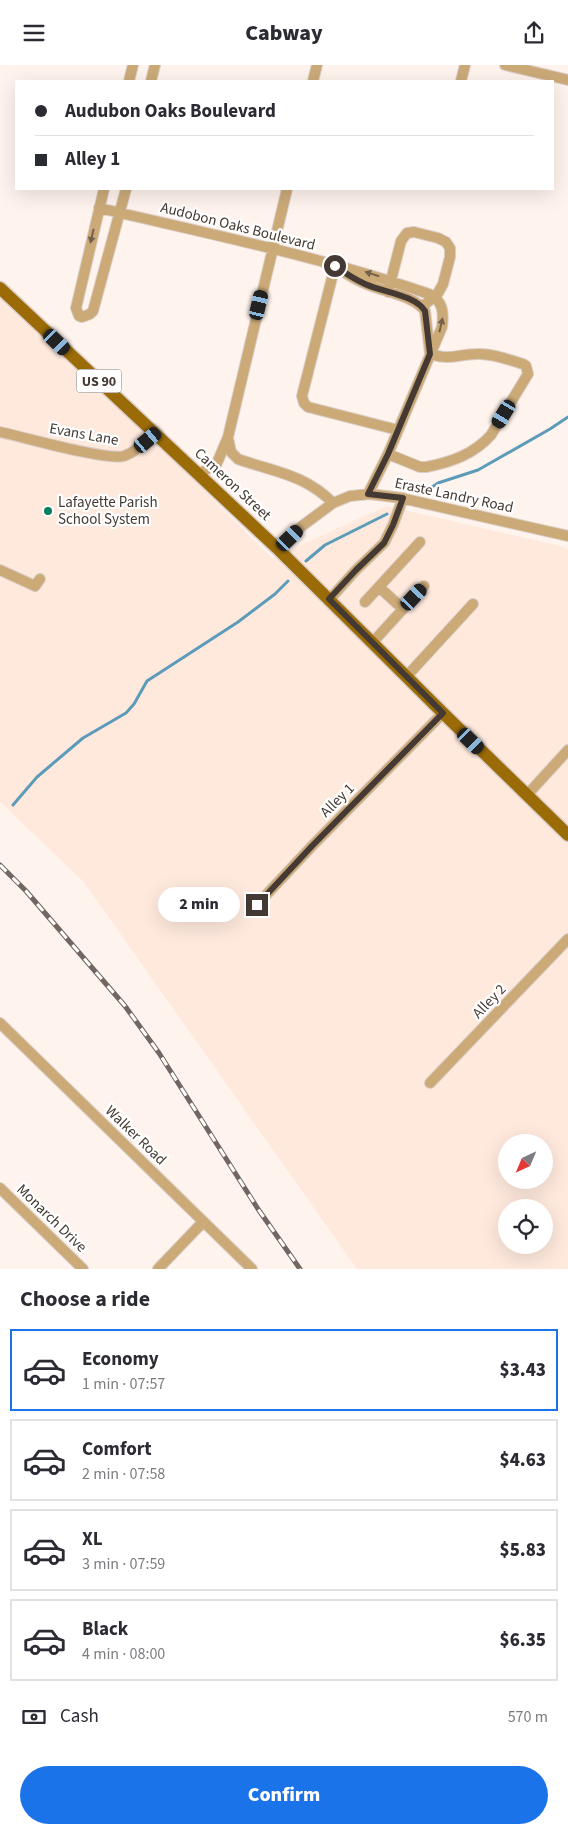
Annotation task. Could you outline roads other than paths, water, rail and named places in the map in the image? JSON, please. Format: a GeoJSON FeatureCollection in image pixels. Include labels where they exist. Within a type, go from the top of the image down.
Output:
{"type":"FeatureCollection","features":[{"type":"Feature","properties":{"kind":"main road","name":"Cameron Street"},"geometry":{"type":"LineString","coordinates":[[0,288],[278,549],[568,835]]}},
{"type":"Feature","properties":{"kind":"street"},"geometry":{"type":"LineString","coordinates":[[130,80],[133,65]]}},
{"type":"Feature","properties":{"kind":"street"},"geometry":{"type":"LineString","coordinates":[[151,80],[155,65]]}},
{"type":"Feature","properties":{"kind":"street"},"geometry":{"type":"LineString","coordinates":[[313,80],[317,65]]}},
{"type":"Feature","properties":{"kind":"street"},"geometry":{"type":"LineString","coordinates":[[461,80],[465,65]]}},
{"type":"Feature","properties":{"kind":"street"},"geometry":{"type":"LineString","coordinates":[[505,65],[568,80]]}},
{"type":"Feature","properties":{"kind":"street"},"geometry":{"type":"LineString","coordinates":[[104,190],[76,308],[82,317],[93,311],[126,190]]}},
{"type":"Feature","properties":{"kind":"street"},"geometry":{"type":"LineString","coordinates":[[199,474],[216,463],[228,437],[287,190]]}},
{"type":"Feature","properties":{"kind":"street","name":"Audobon Oaks Boulevard"},"geometry":{"type":"LineString","coordinates":[[99,208],[273,249],[335,266],[351,268],[434,296]]}},
{"type":"Feature","properties":{"kind":"street"},"geometry":{"type":"LineString","coordinates":[[388,292],[401,241],[407,233],[414,232],[438,237],[446,242],[450,248],[450,257],[443,285],[422,307]]}},
{"type":"Feature","properties":{"kind":"street"},"geometry":{"type":"LineString","coordinates":[[398,430],[308,407],[304,403],[302,396],[335,266],[350,277],[367,285],[414,301],[422,307],[425,311],[430,354]]}},
{"type":"Feature","properties":{"kind":"street"},"geometry":{"type":"LineString","coordinates":[[368,494],[388,454],[442,327],[442,306],[434,296]]}},
{"type":"Feature","properties":{"kind":"street"},"geometry":{"type":"LineString","coordinates":[[388,454],[420,467],[434,466],[467,455],[484,443],[491,435],[528,374],[524,364],[484,354],[475,353],[446,359],[430,354]]}},
{"type":"Feature","properties":{"kind":"street","name":"Evans Lane"},"geometry":{"type":"LineString","coordinates":[[0,432],[114,457],[130,453],[156,433]]}},
{"type":"Feature","properties":{"kind":"street"},"geometry":{"type":"LineString","coordinates":[[228,437],[231,452],[238,459],[294,477],[321,492],[333,503]]}},
{"type":"Feature","properties":{"kind":"street","name":"Eraste Landry Road"},"geometry":{"type":"LineString","coordinates":[[278,549],[302,526],[333,503],[350,496],[368,494],[403,498],[568,536]]}},
{"type":"Feature","properties":{"kind":"street"},"geometry":{"type":"LineString","coordinates":[[329,599],[384,543],[403,498]]}},
{"type":"Feature","properties":{"kind":"street"},"geometry":{"type":"LineString","coordinates":[[365,602],[420,542]]}},
{"type":"Feature","properties":{"kind":"street"},"geometry":{"type":"LineString","coordinates":[[0,570],[35,586],[40,579]]}},
{"type":"Feature","properties":{"kind":"street"},"geometry":{"type":"LineString","coordinates":[[372,643],[424,586]]}},
{"type":"Feature","properties":{"kind":"street"},"geometry":{"type":"LineString","coordinates":[[379,587],[403,609]]}},
{"type":"Feature","properties":{"kind":"street"},"geometry":{"type":"LineString","coordinates":[[406,677],[473,604]]}},
{"type":"Feature","properties":{"kind":"street","name":"Alley 1"},"geometry":{"type":"LineString","coordinates":[[253,909],[443,713]]}},
{"type":"Feature","properties":{"kind":"street"},"geometry":{"type":"LineString","coordinates":[[527,795],[568,750]]}},
{"type":"Feature","properties":{"kind":"street","name":"Alley 2"},"geometry":{"type":"LineString","coordinates":[[430,1083],[568,939]]}},
{"type":"Feature","properties":{"kind":"street","name":"Walker Road"},"geometry":{"type":"LineString","coordinates":[[0,1023],[252,1269]]}},
{"type":"Feature","properties":{"kind":"street","name":"Monarch Drive"},"geometry":{"type":"LineString","coordinates":[[0,1188],[83,1269]]}},
{"type":"Feature","properties":{"kind":"street"},"geometry":{"type":"LineString","coordinates":[[158,1269],[203,1222]]}},
{"type":"Feature","properties":{"kind":"waterway"},"geometry":{"type":"LineString","coordinates":[[432,487],[438,483],[478,470],[568,417]]}},
{"type":"Feature","properties":{"kind":"waterway"},"geometry":{"type":"LineString","coordinates":[[306,561],[325,545],[387,514]]}},
{"type":"Feature","properties":{"kind":"waterway"},"geometry":{"type":"LineString","coordinates":[[13,805],[37,777],[83,738],[126,713],[134,704],[147,681],[238,622],[275,594],[288,581]]}},
{"type":"Feature","properties":{"kind":"railway"},"geometry":{"type":"LineString","coordinates":[[0,865],[26,891],[125,1006],[159,1053],[258,1209],[300,1269]]}},
{"type":"Feature","properties":{"kind":"place","name":"Lafayette Parish School System"},"geometry":{"type":"Point","coordinates":[48,511]}}]}
